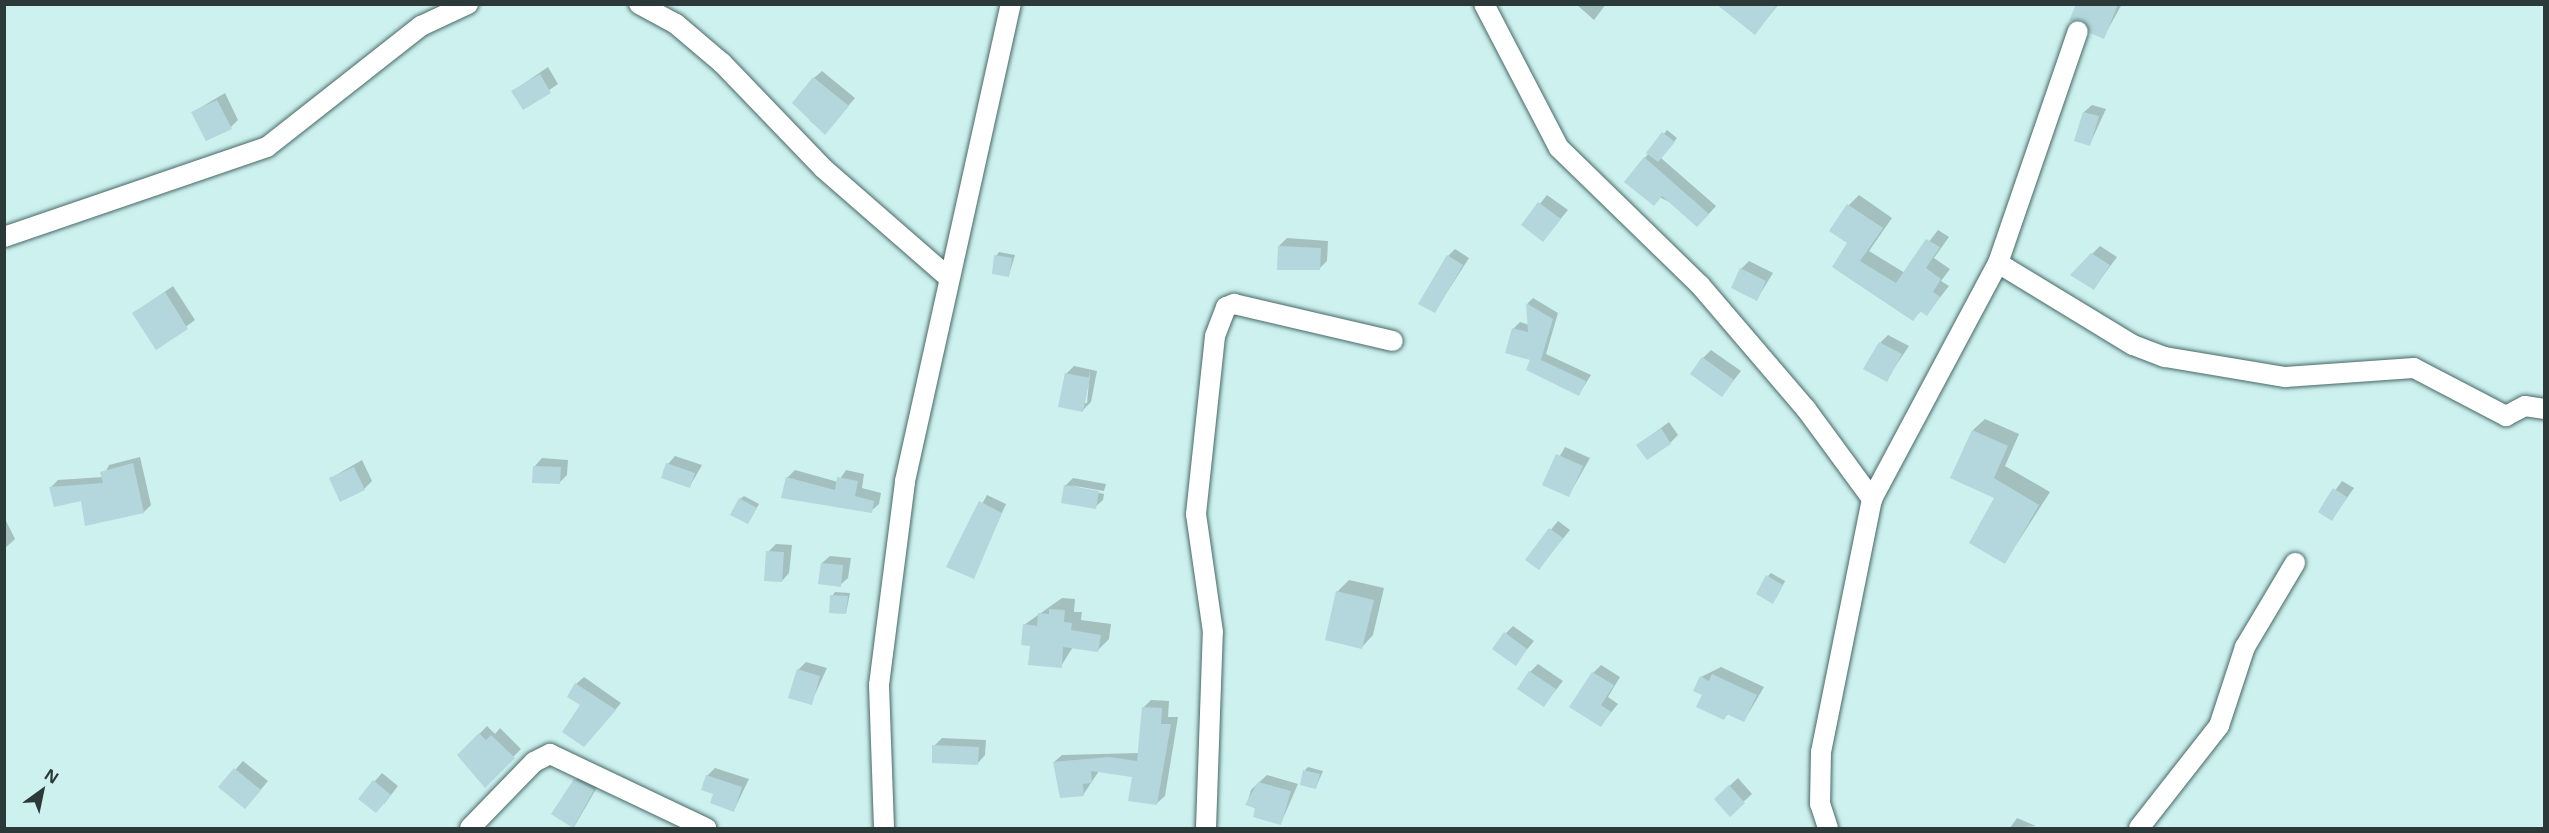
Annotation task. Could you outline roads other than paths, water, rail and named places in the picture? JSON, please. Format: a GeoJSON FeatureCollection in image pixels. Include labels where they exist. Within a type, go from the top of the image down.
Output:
{"type":"FeatureCollection","features":[{"type":"Feature","properties":{"kind":"street"},"geometry":{"type":"LineString","coordinates":[[4,237],[267,147],[421,26],[468,4]]}},
{"type":"Feature","properties":{"kind":"street"},"geometry":{"type":"LineString","coordinates":[[639,4],[676,24],[722,63],[823,168],[948,276]]}},
{"type":"Feature","properties":{"kind":"street"},"geometry":{"type":"LineString","coordinates":[[884,828],[879,685],[905,481],[948,276],[1011,4]]}},
{"type":"Feature","properties":{"kind":"street"},"geometry":{"type":"LineString","coordinates":[[1484,4],[1559,148],[1700,285],[1806,409],[1872,499]]}},
{"type":"Feature","properties":{"kind":"street"},"geometry":{"type":"LineString","coordinates":[[1827,828],[1820,804],[1821,752],[1872,499],[1998,263],[2078,31]]}},
{"type":"Feature","properties":{"kind":"street"},"geometry":{"type":"LineString","coordinates":[[1998,263],[2133,345],[2165,357],[2285,377],[2414,368],[2506,416],[2525,406],[2544,409]]}},
{"type":"Feature","properties":{"kind":"street"},"geometry":{"type":"LineString","coordinates":[[1206,828],[1213,632],[1196,514],[1215,336],[1222,317],[1234,304],[1393,341]]}},
{"type":"Feature","properties":{"kind":"street"},"geometry":{"type":"LineString","coordinates":[[2139,828],[2219,726],[2245,647],[2295,563]]}},
{"type":"Feature","properties":{"kind":"street"},"geometry":{"type":"LineString","coordinates":[[470,828],[534,762],[550,754],[706,828]]}}]}
